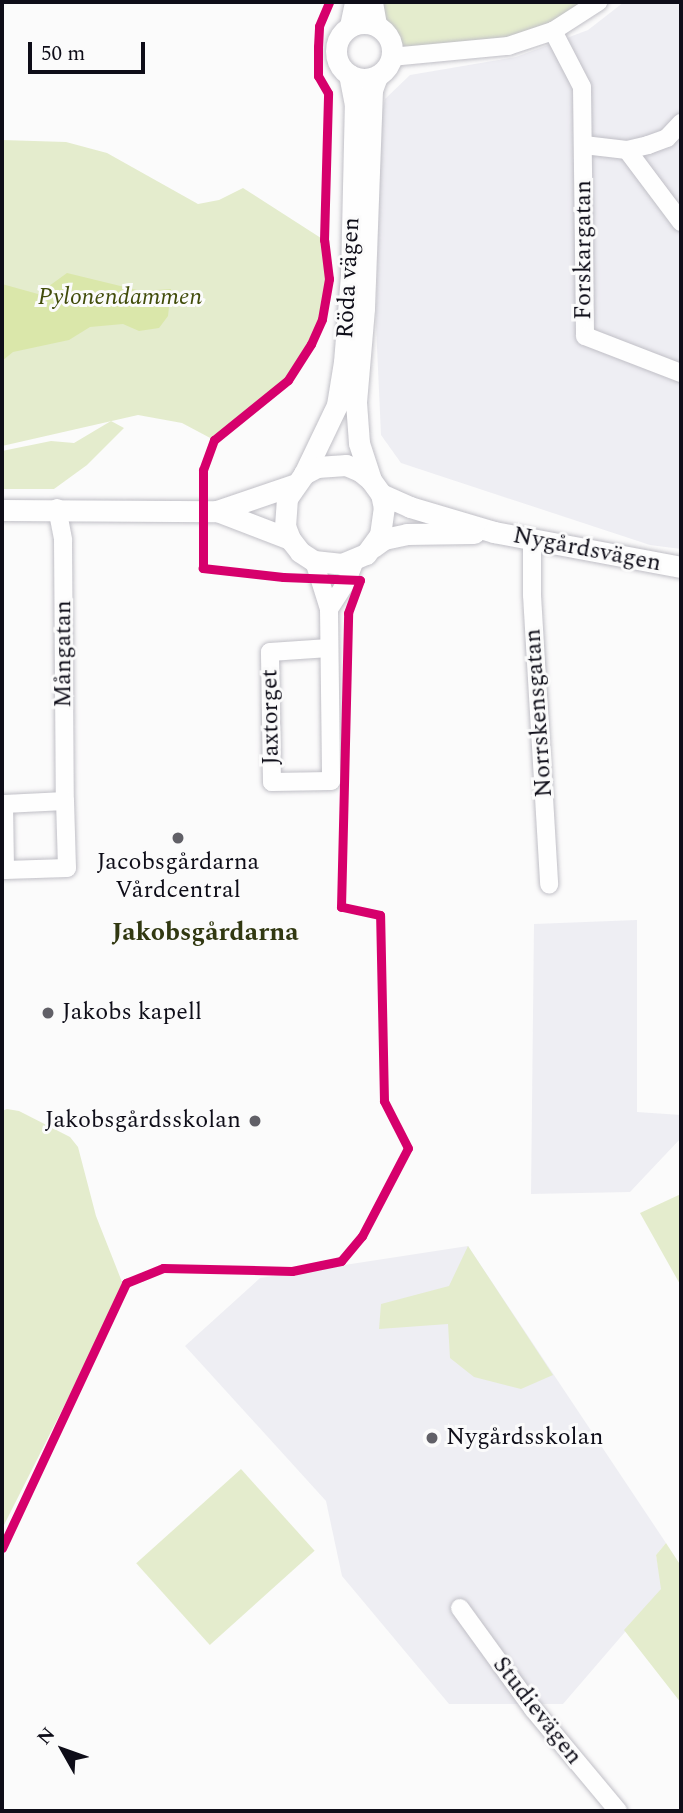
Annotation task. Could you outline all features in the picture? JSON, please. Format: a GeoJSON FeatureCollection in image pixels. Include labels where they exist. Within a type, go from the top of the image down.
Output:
{"type":"FeatureCollection","features":[{"type":"Feature","properties":{"kind":"street"},"geometry":{"type":"LineString","coordinates":[[351,26],[355,2]]}},
{"type":"Feature","properties":{"kind":"street"},"geometry":{"type":"LineString","coordinates":[[372,2],[376,25]]}},
{"type":"Feature","properties":{"kind":"street"},"geometry":{"type":"LineString","coordinates":[[391,57],[508,46],[552,31],[598,2]]}},
{"type":"Feature","properties":{"kind":"street"},"geometry":{"type":"LineString","coordinates":[[368,23],[376,25],[388,37],[391,57],[377,75],[368,79],[349,75],[342,68],[336,51],[340,36],[351,26],[368,23]]}},
{"type":"Feature","properties":{"kind":"street","name":"Forskargatan"},"geometry":{"type":"LineString","coordinates":[[552,31],[582,87],[585,336],[681,373]]}},
{"type":"Feature","properties":{"kind":"street","name":"Röda vägen"},"geometry":{"type":"LineString","coordinates":[[299,479],[337,405],[344,362],[351,275],[355,105],[349,75]]}},
{"type":"Feature","properties":{"kind":"street","name":"Röda vägen"},"geometry":{"type":"LineString","coordinates":[[376,487],[359,443],[356,402],[365,308],[372,90],[377,75]]}},
{"type":"Feature","properties":{"kind":"street","name":"Forskargatan"},"geometry":{"type":"LineString","coordinates":[[584,145],[627,150],[667,138],[681,123]]}},
{"type":"Feature","properties":{"kind":"street"},"geometry":{"type":"LineString","coordinates":[[627,150],[681,222]]}},
{"type":"Feature","properties":{"kind":"street"},"geometry":{"type":"LineString","coordinates":[[217,511],[299,479],[317,467],[339,464],[360,471],[376,487],[384,522],[373,547],[355,560],[342,565],[314,561],[300,552],[290,539],[284,512],[299,479]]}},
{"type":"Feature","properties":{"kind":"street","name":"Nygårdsvägen"},"geometry":{"type":"LineString","coordinates":[[376,487],[410,507],[494,532],[681,568]]}},
{"type":"Feature","properties":{"kind":"street"},"geometry":{"type":"LineString","coordinates":[[2,510],[57,508],[217,511],[257,524],[290,539]]}},
{"type":"Feature","properties":{"kind":"street","name":"Mångatan"},"geometry":{"type":"LineString","coordinates":[[57,508],[63,540],[67,868],[5,870],[4,804],[65,801]]}},
{"type":"Feature","properties":{"kind":"street","name":"Nygårdsvägen"},"geometry":{"type":"LineString","coordinates":[[373,547],[384,539],[407,534],[494,532]]}},
{"type":"Feature","properties":{"kind":"street","name":"Norrskensgatan"},"geometry":{"type":"LineString","coordinates":[[532,541],[531,595],[549,885]]}},
{"type":"Feature","properties":{"kind":"street"},"geometry":{"type":"LineString","coordinates":[[330,609],[347,581],[355,560]]}},
{"type":"Feature","properties":{"kind":"street"},"geometry":{"type":"LineString","coordinates":[[314,561],[330,609],[328,648]]}},
{"type":"Feature","properties":{"kind":"street","name":"Jaxtorget"},"geometry":{"type":"LineString","coordinates":[[328,648],[331,781],[272,782],[270,652],[328,648]]}},
{"type":"Feature","properties":{"kind":"street","name":"Studievägen"},"geometry":{"type":"LineString","coordinates":[[460,1608],[533,1709],[618,1811]]}},
{"type":"Feature","properties":{"kind":"shaded area"},"geometry":{"type":"Polygon","coordinates":[[[624,2],[681,2],[681,549],[650,545],[401,463],[381,435],[376,325],[381,115],[385,99],[410,75],[516,57],[588,30],[624,2]]]}},
{"type":"Feature","properties":{"kind":"shaded area","name":"Pylonendammen"},"geometry":{"type":"Polygon","coordinates":[[[67,273],[141,291],[171,289],[168,316],[159,328],[139,331],[123,324],[90,327],[69,340],[13,352],[2,361],[2,284],[38,294],[67,273]]]}},
{"type":"Feature","properties":{"kind":"shaded area"},"geometry":{"type":"Polygon","coordinates":[[[637,920],[637,1112],[681,1115],[681,1138],[630,1192],[531,1194],[534,924],[637,920]]]}},
{"type":"Feature","properties":{"kind":"shaded area","name":"Nygårdsskolan"},"geometry":{"type":"Polygon","coordinates":[[[468,1246],[666,1543],[656,1555],[662,1589],[563,1704],[449,1704],[342,1576],[326,1501],[185,1346],[260,1278],[468,1246]]]}},
{"type":"Feature","properties":{"kind":"green space"},"geometry":{"type":"Polygon","coordinates":[[[376,2],[598,2],[553,31],[391,57],[391,42],[383,30],[376,2]]]}},
{"type":"Feature","properties":{"kind":"green space","name":"Pylonendammen"},"geometry":{"type":"Polygon","coordinates":[[[2,140],[66,142],[107,153],[198,204],[219,200],[243,188],[324,240],[329,279],[322,319],[311,344],[288,380],[214,440],[182,423],[138,415],[2,446],[2,140]]]}},
{"type":"Feature","properties":{"kind":"green space"},"geometry":{"type":"Polygon","coordinates":[[[111,421],[124,428],[87,465],[54,489],[2,489],[2,451],[51,441],[74,443],[111,421]]]}},
{"type":"Feature","properties":{"kind":"green space"},"geometry":{"type":"Polygon","coordinates":[[[2,1111],[19,1111],[70,1137],[78,1147],[96,1216],[124,1287],[2,1529],[2,1111]]]}},
{"type":"Feature","properties":{"kind":"green space"},"geometry":{"type":"Polygon","coordinates":[[[681,1194],[681,1286],[640,1213],[681,1194]]]}},
{"type":"Feature","properties":{"kind":"green space"},"geometry":{"type":"Polygon","coordinates":[[[468,1246],[553,1375],[521,1389],[474,1377],[450,1358],[448,1324],[379,1329],[381,1304],[449,1286],[468,1246]]]}},
{"type":"Feature","properties":{"kind":"green space"},"geometry":{"type":"Polygon","coordinates":[[[241,1469],[315,1551],[210,1645],[136,1563],[241,1469]]]}},
{"type":"Feature","properties":{"kind":"green space"},"geometry":{"type":"Polygon","coordinates":[[[666,1543],[681,1566],[681,1703],[624,1630],[661,1589],[656,1555],[666,1543]]]}},
{"type":"Feature","properties":{"kind":"cycle path"},"geometry":{"type":"LineString","coordinates":[[2,1548],[126,1283],[163,1268],[292,1271],[341,1261],[362,1236],[408,1148],[384,1101],[380,915],[341,907],[348,613],[360,580],[283,577],[203,568],[203,470],[214,440],[288,380],[311,344],[322,319],[329,279],[324,240],[328,93],[318,76],[318,47],[319,26],[329,2]]}},
{"type":"Feature","properties":{"kind":"place","name":"Jacobsgårdarna Vårdcentral"},"geometry":{"type":"Point","coordinates":[178,838]}},
{"type":"Feature","properties":{"kind":"place","name":"Jakobs kapell"},"geometry":{"type":"Point","coordinates":[48,1013]}},
{"type":"Feature","properties":{"kind":"place","name":"Jakobsgårdsskolan"},"geometry":{"type":"Point","coordinates":[255,1121]}},
{"type":"Feature","properties":{"kind":"place","name":"Nygårdsskolan"},"geometry":{"type":"Point","coordinates":[432,1438]}},
{"type":"Feature","properties":{"kind":"district","name":"Jakobsgårdarna"},"geometry":{"type":"Point","coordinates":[205,933]}}]}
